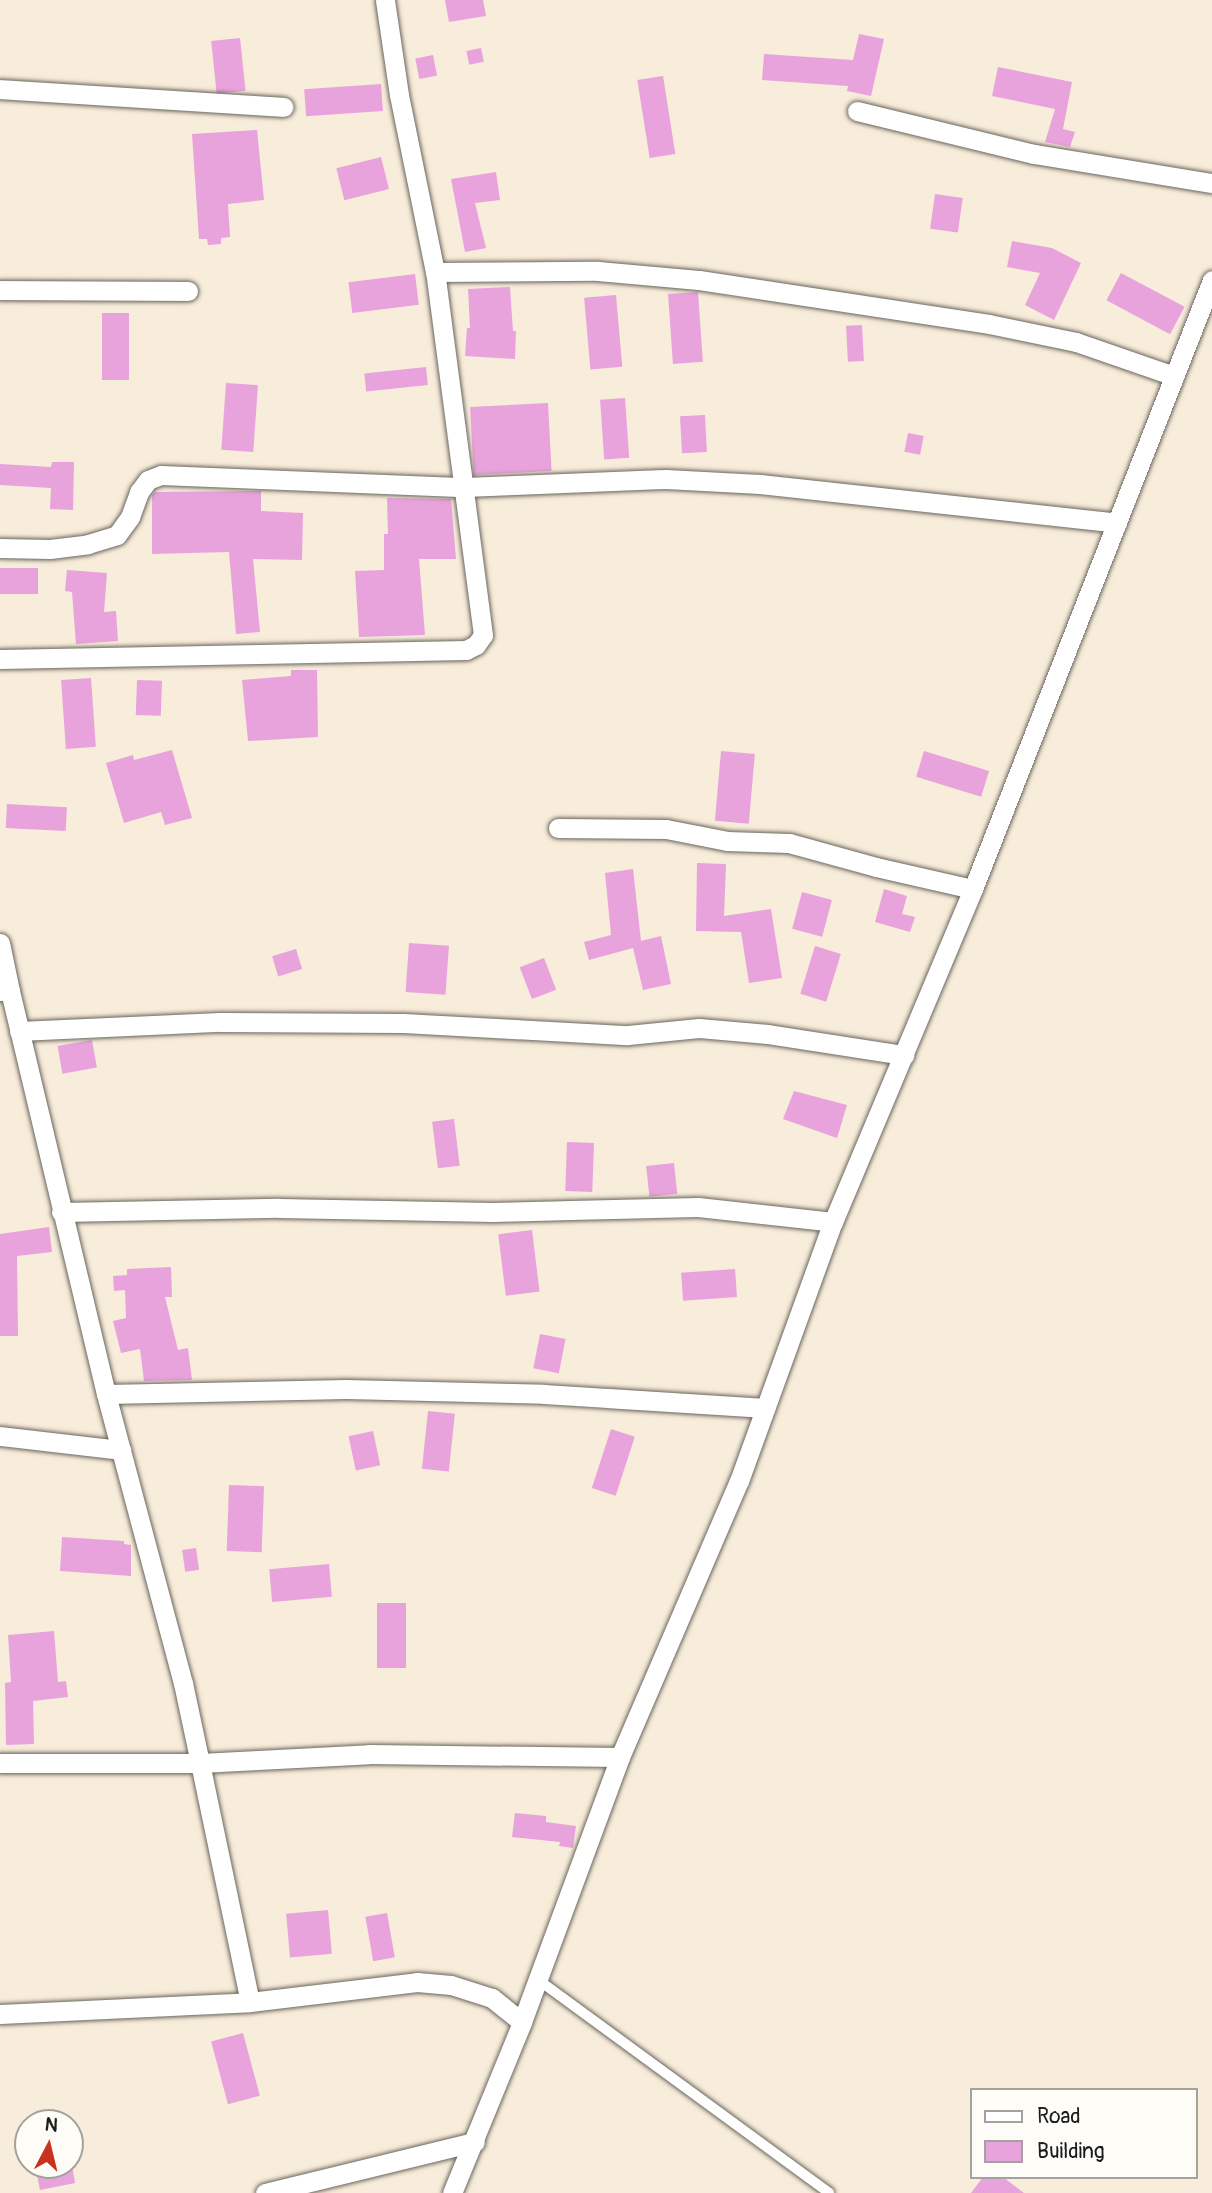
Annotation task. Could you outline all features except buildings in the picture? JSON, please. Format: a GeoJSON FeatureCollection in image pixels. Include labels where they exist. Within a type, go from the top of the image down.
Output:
{"type":"FeatureCollection","features":[{"type":"Feature","properties":{"kind":"street"},"geometry":{"type":"LineString","coordinates":[[0,659],[466,650],[476,645],[483,635],[483,618],[435,272],[399,95],[385,0]]}},
{"type":"Feature","properties":{"kind":"street"},"geometry":{"type":"LineString","coordinates":[[0,89],[284,107]]}},
{"type":"Feature","properties":{"kind":"street"},"geometry":{"type":"LineString","coordinates":[[857,111],[1034,154],[1212,183]]}},
{"type":"Feature","properties":{"kind":"street"},"geometry":{"type":"LineString","coordinates":[[435,272],[598,271],[699,280],[989,324],[1076,342],[1174,376]]}},
{"type":"Feature","properties":{"kind":"street"},"geometry":{"type":"LineString","coordinates":[[452,2193],[522,2022],[620,1757],[733,1493],[832,1222],[973,889],[1174,376],[1207,307],[1212,280]]}},
{"type":"Feature","properties":{"kind":"street"},"geometry":{"type":"LineString","coordinates":[[0,290],[188,291]]}},
{"type":"Feature","properties":{"kind":"street"},"geometry":{"type":"LineString","coordinates":[[0,548],[50,549],[89,544],[117,535],[130,517],[139,492],[148,480],[161,475],[465,487],[680,479],[760,484],[1116,523]]}},
{"type":"Feature","properties":{"kind":"street"},"geometry":{"type":"LineString","coordinates":[[558,828],[666,829],[727,841],[789,844],[973,889]]}},
{"type":"Feature","properties":{"kind":"street"},"geometry":{"type":"LineString","coordinates":[[0,943],[5,991],[19,1031],[106,1394],[183,1683],[250,2002]]}},
{"type":"Feature","properties":{"kind":"street"},"geometry":{"type":"LineString","coordinates":[[19,1031],[220,1023],[403,1023],[628,1035],[699,1028],[768,1034],[904,1055]]}},
{"type":"Feature","properties":{"kind":"street"},"geometry":{"type":"LineString","coordinates":[[61,1212],[279,1208],[493,1212],[698,1207],[832,1222]]}},
{"type":"Feature","properties":{"kind":"street"},"geometry":{"type":"LineString","coordinates":[[106,1394],[346,1388],[544,1394],[766,1408]]}},
{"type":"Feature","properties":{"kind":"street"},"geometry":{"type":"LineString","coordinates":[[0,1436],[121,1450]]}},
{"type":"Feature","properties":{"kind":"street"},"geometry":{"type":"LineString","coordinates":[[0,1763],[200,1763],[369,1755],[620,1757]]}},
{"type":"Feature","properties":{"kind":"street"},"geometry":{"type":"LineString","coordinates":[[0,2014],[250,2002],[417,1982],[450,1984],[492,1998],[522,2022]]}},
{"type":"Feature","properties":{"kind":"street"},"geometry":{"type":"LineString","coordinates":[[265,2193],[475,2142]]}},
{"type":"Feature","properties":{"kind":"lane"},"geometry":{"type":"LineString","coordinates":[[537,1979],[829,2193]]}}]}
